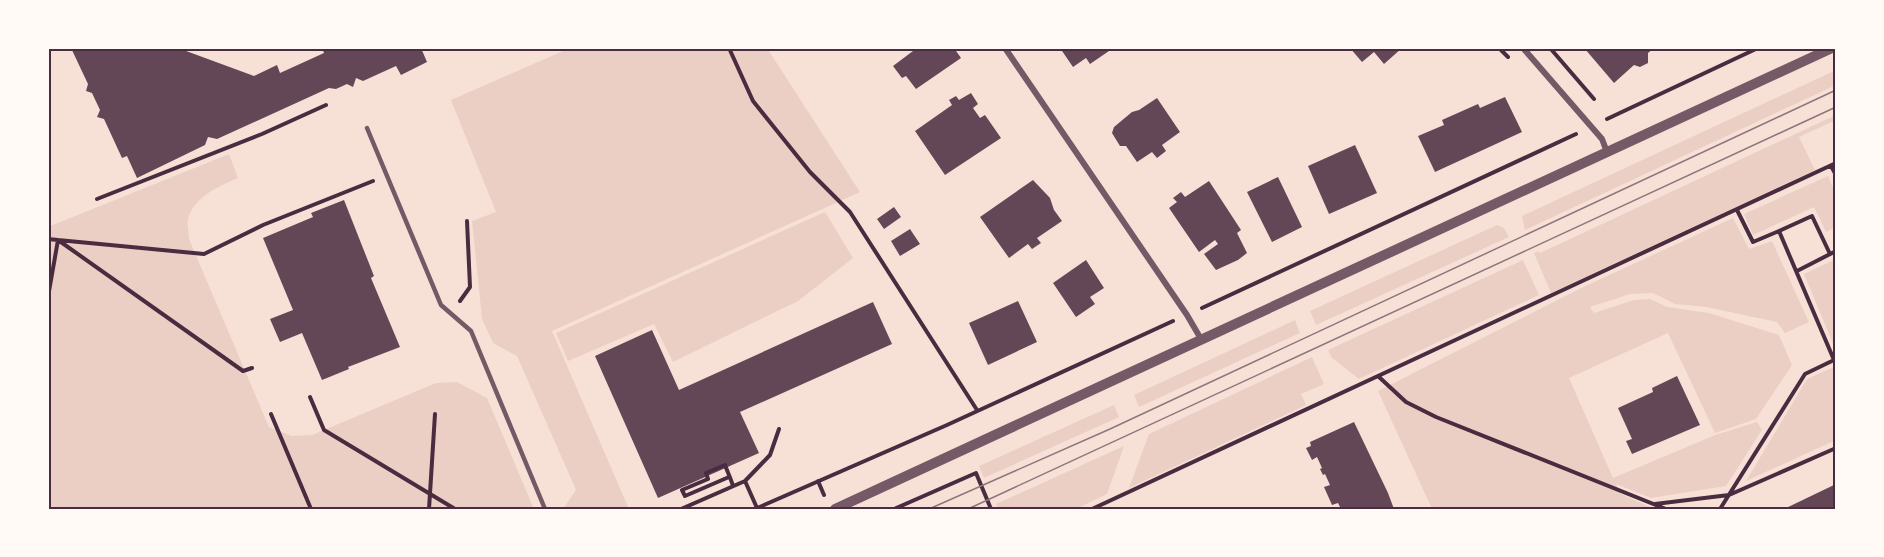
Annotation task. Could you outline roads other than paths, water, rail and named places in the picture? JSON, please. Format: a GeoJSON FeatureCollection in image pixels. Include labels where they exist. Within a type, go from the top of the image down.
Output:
{"type":"FeatureCollection","features":[{"type":"Feature","properties":{"kind":"street"},"geometry":{"type":"LineString","coordinates":[[1005,48],[1201,339]]}},
{"type":"Feature","properties":{"kind":"street"},"geometry":{"type":"LineString","coordinates":[[1523,48],[1602,139],[1606,152]]}},
{"type":"Feature","properties":{"kind":"street"},"geometry":{"type":"LineString","coordinates":[[834,509],[1832,48]]}},
{"type":"Feature","properties":{"kind":"lane"},"geometry":{"type":"LineString","coordinates":[[367,128],[441,305],[471,331],[545,509]]}},
{"type":"Feature","properties":{"kind":"tram line"},"geometry":{"type":"LineString","coordinates":[[929,509],[1110,429],[1836,90]]}},
{"type":"Feature","properties":{"kind":"tram line"},"geometry":{"type":"LineString","coordinates":[[968,509],[1836,107]]}}]}
